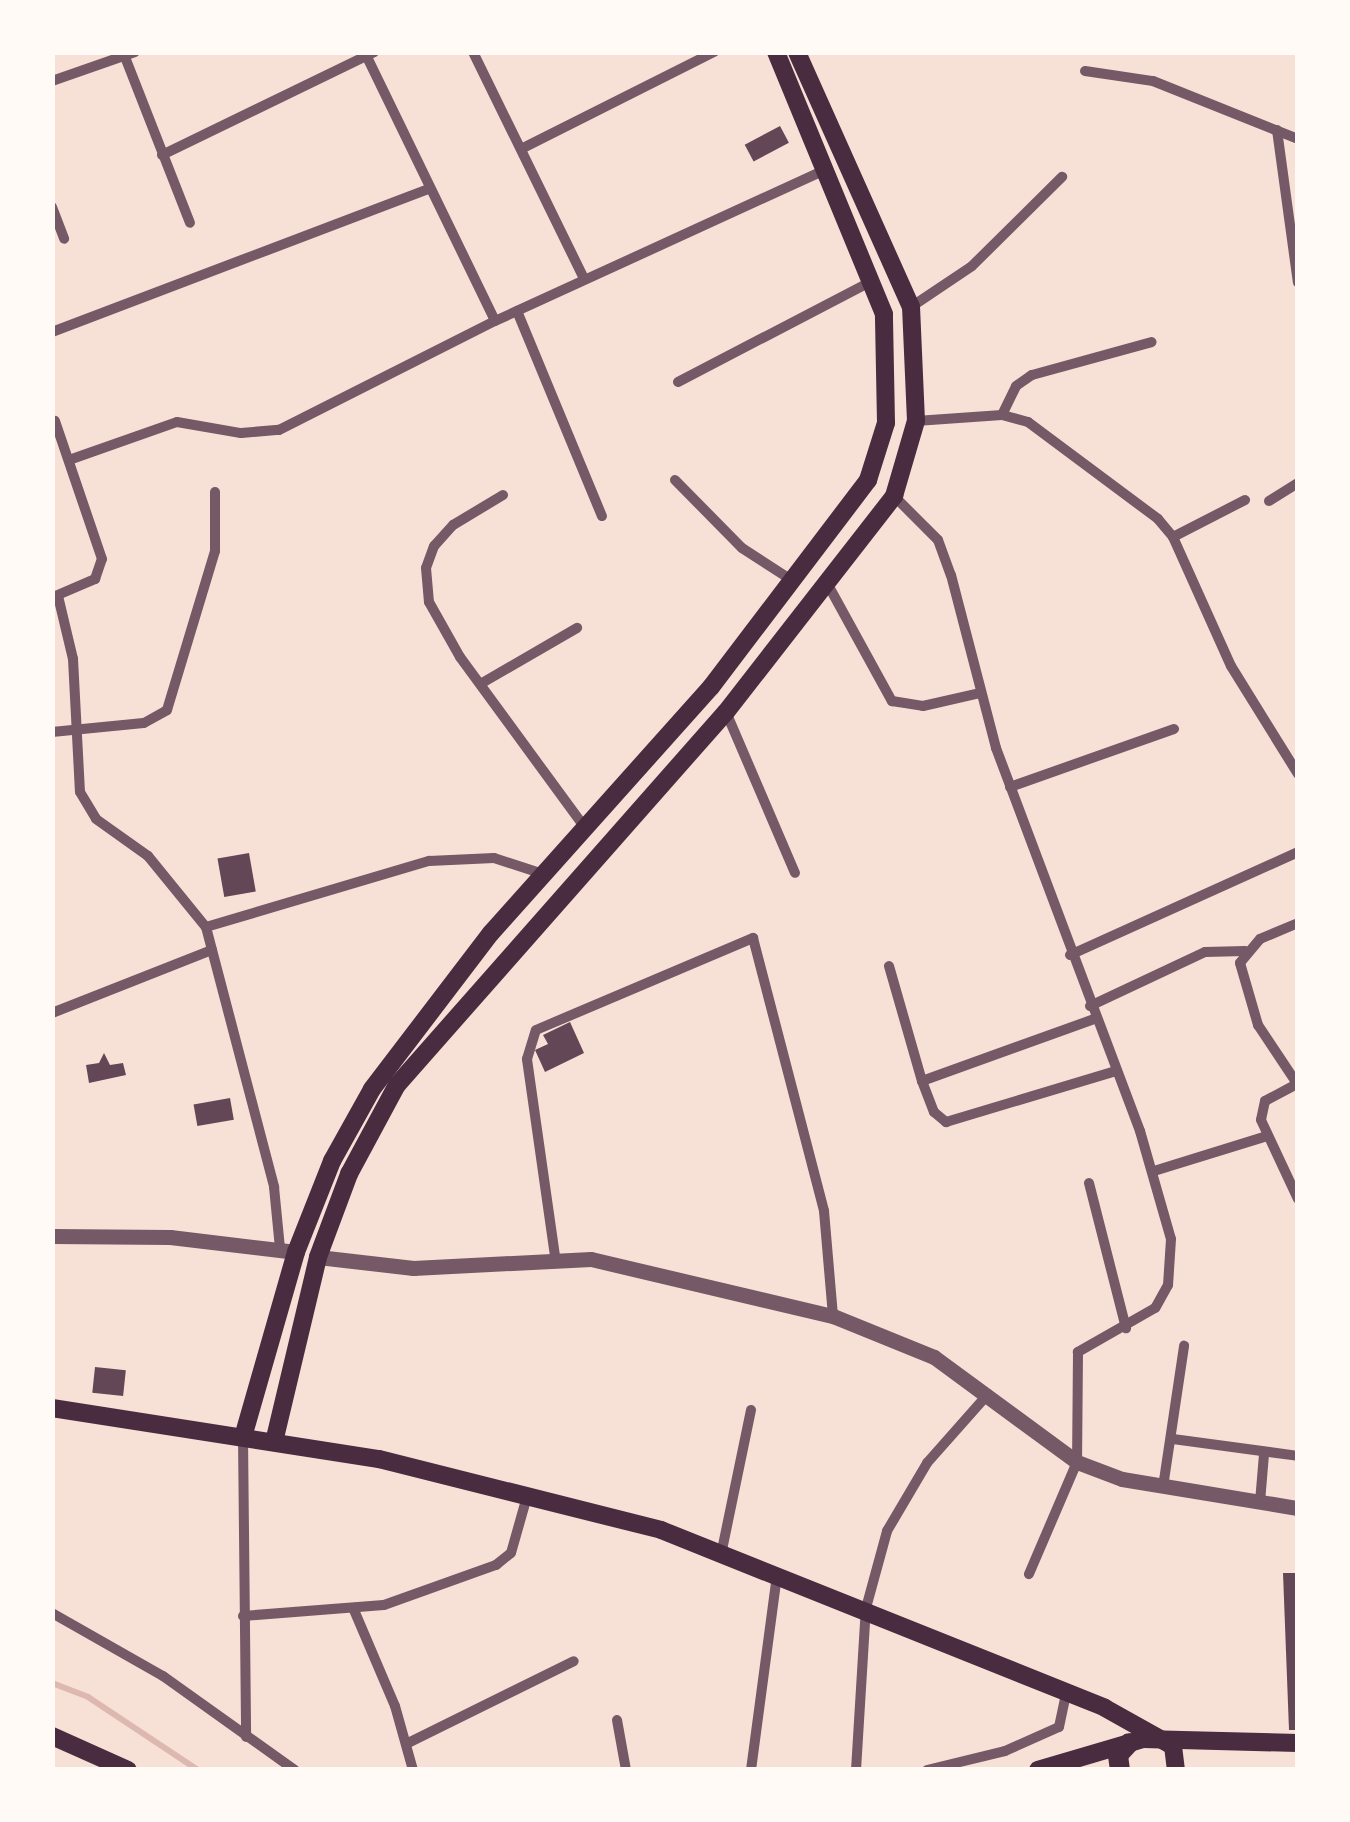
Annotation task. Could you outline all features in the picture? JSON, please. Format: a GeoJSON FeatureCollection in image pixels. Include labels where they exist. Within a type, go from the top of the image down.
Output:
{"type":"FeatureCollection","features":[{"type":"Feature","properties":{"kind":"highway"},"geometry":{"type":"LineString","coordinates":[[1120,1770],[1118,1755],[1129,1743]]}},
{"type":"Feature","properties":{"kind":"main road"},"geometry":{"type":"LineString","coordinates":[[243,1437],[288,1250],[372,1089],[490,933],[548,876],[712,687],[868,480],[886,423],[884,314],[828,168],[776,52]]}},
{"type":"Feature","properties":{"kind":"main road"},"geometry":{"type":"LineString","coordinates":[[274,1442],[318,1257],[349,1174],[397,1085],[726,712],[894,496],[916,421],[911,307],[798,53]]}},
{"type":"Feature","properties":{"kind":"main road"},"geometry":{"type":"LineString","coordinates":[[52,1408],[274,1442],[528,1493],[722,1550],[1067,1690],[1165,1738],[1173,1746],[1176,1770]]}},
{"type":"Feature","properties":{"kind":"main road"},"geometry":{"type":"LineString","coordinates":[[52,1736],[128,1770]]}},
{"type":"Feature","properties":{"kind":"main road"},"geometry":{"type":"LineString","coordinates":[[1038,1770],[1129,1743],[1165,1738],[1298,1743]]}},
{"type":"Feature","properties":{"kind":"street"},"geometry":{"type":"LineString","coordinates":[[472,52],[584,279]]}},
{"type":"Feature","properties":{"kind":"street"},"geometry":{"type":"LineString","coordinates":[[522,148],[714,52]]}},
{"type":"Feature","properties":{"kind":"street"},"geometry":{"type":"LineString","coordinates":[[52,80],[130,54],[162,155],[190,223]]}},
{"type":"Feature","properties":{"kind":"street"},"geometry":{"type":"LineString","coordinates":[[162,155],[370,55],[429,188],[495,321]]}},
{"type":"Feature","properties":{"kind":"street"},"geometry":{"type":"LineString","coordinates":[[1085,71],[1153,80],[1298,138]]}},
{"type":"Feature","properties":{"kind":"street"},"geometry":{"type":"LineString","coordinates":[[1276,130],[1298,283]]}},
{"type":"Feature","properties":{"kind":"street"},"geometry":{"type":"LineString","coordinates":[[69,460],[177,422],[241,433],[279,430],[495,321],[828,168]]}},
{"type":"Feature","properties":{"kind":"street"},"geometry":{"type":"LineString","coordinates":[[911,307],[972,266],[1062,177]]}},
{"type":"Feature","properties":{"kind":"street"},"geometry":{"type":"LineString","coordinates":[[52,332],[429,188]]}},
{"type":"Feature","properties":{"kind":"street"},"geometry":{"type":"LineString","coordinates":[[52,207],[64,239]]}},
{"type":"Feature","properties":{"kind":"street"},"geometry":{"type":"LineString","coordinates":[[678,382],[873,280]]}},
{"type":"Feature","properties":{"kind":"street"},"geometry":{"type":"LineString","coordinates":[[517,311],[602,516]]}},
{"type":"Feature","properties":{"kind":"street"},"geometry":{"type":"LineString","coordinates":[[1002,415],[1016,386],[1032,375],[1152,342]]}},
{"type":"Feature","properties":{"kind":"street"},"geometry":{"type":"LineString","coordinates":[[916,421],[1002,415],[1028,422],[1079,456],[1173,537],[1231,666],[1298,774]]}},
{"type":"Feature","properties":{"kind":"street"},"geometry":{"type":"LineString","coordinates":[[52,1236],[288,1250],[206,927],[148,856],[87,808],[80,792],[80,730],[73,658],[55,597],[102,571],[56,421]]}},
{"type":"Feature","properties":{"kind":"street"},"geometry":{"type":"LineString","coordinates":[[675,480],[742,548],[793,581]]}},
{"type":"Feature","properties":{"kind":"street"},"geometry":{"type":"LineString","coordinates":[[1269,501],[1298,484]]}},
{"type":"Feature","properties":{"kind":"street"},"geometry":{"type":"LineString","coordinates":[[52,732],[144,723],[167,710],[215,551],[215,492]]}},
{"type":"Feature","properties":{"kind":"street"},"geometry":{"type":"LineString","coordinates":[[503,495],[452,525],[426,568],[429,602],[586,828]]}},
{"type":"Feature","properties":{"kind":"street"},"geometry":{"type":"LineString","coordinates":[[894,496],[938,540],[1010,787],[1154,1172],[1174,1264],[1155,1308],[1126,1328],[1098,1336],[1078,1352],[1078,1462],[1030,1574]]}},
{"type":"Feature","properties":{"kind":"street"},"geometry":{"type":"LineString","coordinates":[[1173,537],[1245,500]]}},
{"type":"Feature","properties":{"kind":"street"},"geometry":{"type":"LineString","coordinates":[[827,583],[892,701],[923,706],[980,693]]}},
{"type":"Feature","properties":{"kind":"street"},"geometry":{"type":"LineString","coordinates":[[482,683],[577,628]]}},
{"type":"Feature","properties":{"kind":"street"},"geometry":{"type":"LineString","coordinates":[[726,712],[796,873]]}},
{"type":"Feature","properties":{"kind":"street"},"geometry":{"type":"LineString","coordinates":[[1010,787],[1174,729]]}},
{"type":"Feature","properties":{"kind":"street"},"geometry":{"type":"LineString","coordinates":[[1070,955],[1298,852]]}},
{"type":"Feature","properties":{"kind":"street"},"geometry":{"type":"LineString","coordinates":[[206,927],[429,860],[494,858],[548,876]]}},
{"type":"Feature","properties":{"kind":"street"},"geometry":{"type":"LineString","coordinates":[[1090,1006],[1204,952],[1245,951],[1298,922]]}},
{"type":"Feature","properties":{"kind":"street"},"geometry":{"type":"LineString","coordinates":[[556,1256],[527,1059],[536,1030],[753,938],[824,1211],[833,1316]]}},
{"type":"Feature","properties":{"kind":"street"},"geometry":{"type":"LineString","coordinates":[[52,1012],[212,950]]}},
{"type":"Feature","properties":{"kind":"street"},"geometry":{"type":"LineString","coordinates":[[1245,951],[1241,983],[1296,1085],[1261,1108],[1267,1136],[1298,1199]]}},
{"type":"Feature","properties":{"kind":"street"},"geometry":{"type":"LineString","coordinates":[[889,966],[922,1081],[934,1112],[946,1122],[1116,1071]]}},
{"type":"Feature","properties":{"kind":"street"},"geometry":{"type":"LineString","coordinates":[[922,1081],[1094,1018]]}},
{"type":"Feature","properties":{"kind":"street"},"geometry":{"type":"LineString","coordinates":[[1154,1172],[1267,1136]]}},
{"type":"Feature","properties":{"kind":"street"},"geometry":{"type":"LineString","coordinates":[[1089,1183],[1126,1328]]}},
{"type":"Feature","properties":{"kind":"street"},"geometry":{"type":"LineString","coordinates":[[318,1257],[413,1268],[556,1256],[644,1268],[833,1316],[897,1336],[988,1394],[1038,1439],[1078,1462],[1163,1487],[1298,1508]]}},
{"type":"Feature","properties":{"kind":"street"},"geometry":{"type":"LineString","coordinates":[[1163,1487],[1184,1346]]}},
{"type":"Feature","properties":{"kind":"street"},"geometry":{"type":"LineString","coordinates":[[856,1770],[866,1608],[886,1531],[905,1496],[988,1394]]}},
{"type":"Feature","properties":{"kind":"street"},"geometry":{"type":"LineString","coordinates":[[722,1550],[751,1410]]}},
{"type":"Feature","properties":{"kind":"street"},"geometry":{"type":"LineString","coordinates":[[243,1437],[246,1737]]}},
{"type":"Feature","properties":{"kind":"street"},"geometry":{"type":"LineString","coordinates":[[1173,1439],[1298,1456]]}},
{"type":"Feature","properties":{"kind":"street"},"geometry":{"type":"LineString","coordinates":[[1260,1502],[1264,1454]]}},
{"type":"Feature","properties":{"kind":"street"},"geometry":{"type":"LineString","coordinates":[[242,1616],[354,1610],[496,1565],[510,1553],[528,1493]]}},
{"type":"Feature","properties":{"kind":"street"},"geometry":{"type":"LineString","coordinates":[[751,1770],[777,1572]]}},
{"type":"Feature","properties":{"kind":"street"},"geometry":{"type":"LineString","coordinates":[[354,1610],[413,1770]]}},
{"type":"Feature","properties":{"kind":"street"},"geometry":{"type":"LineString","coordinates":[[52,1613],[163,1676],[294,1770]]}},
{"type":"Feature","properties":{"kind":"street"},"geometry":{"type":"LineString","coordinates":[[406,1744],[574,1661]]}},
{"type":"Feature","properties":{"kind":"street"},"geometry":{"type":"LineString","coordinates":[[926,1770],[991,1756],[1060,1728],[1067,1690]]}},
{"type":"Feature","properties":{"kind":"street"},"geometry":{"type":"LineString","coordinates":[[617,1720],[626,1770]]}},
{"type":"Feature","properties":{"kind":"building"},"geometry":{"type":"Polygon","coordinates":[[[780,126],[789,143],[754,162],[745,145],[780,126]]]}},
{"type":"Feature","properties":{"kind":"building"},"geometry":{"type":"Polygon","coordinates":[[[249,853],[256,891],[224,897],[217,859],[249,853]]]}},
{"type":"Feature","properties":{"kind":"building"},"geometry":{"type":"Polygon","coordinates":[[[570,1022],[584,1053],[545,1072],[535,1050],[548,1044],[543,1035],[570,1022]]]}},
{"type":"Feature","properties":{"kind":"building"},"geometry":{"type":"Polygon","coordinates":[[[104,1053],[110,1065],[123,1063],[126,1075],[89,1083],[86,1065],[99,1063],[104,1053]]]}},
{"type":"Feature","properties":{"kind":"building"},"geometry":{"type":"Polygon","coordinates":[[[230,1098],[234,1120],[197,1126],[194,1104],[230,1098]]]}},
{"type":"Feature","properties":{"kind":"building"},"geometry":{"type":"Polygon","coordinates":[[[95,1367],[126,1370],[123,1396],[92,1393],[95,1367]]]}},
{"type":"Feature","properties":{"kind":"building"},"geometry":{"type":"Polygon","coordinates":[[[1283,1573],[1298,1573],[1298,1730],[1289,1730],[1283,1573]]]}},
{"type":"Feature","properties":{"kind":"waterway"},"geometry":{"type":"LineString","coordinates":[[52,1683],[88,1697],[198,1770]]}}]}
